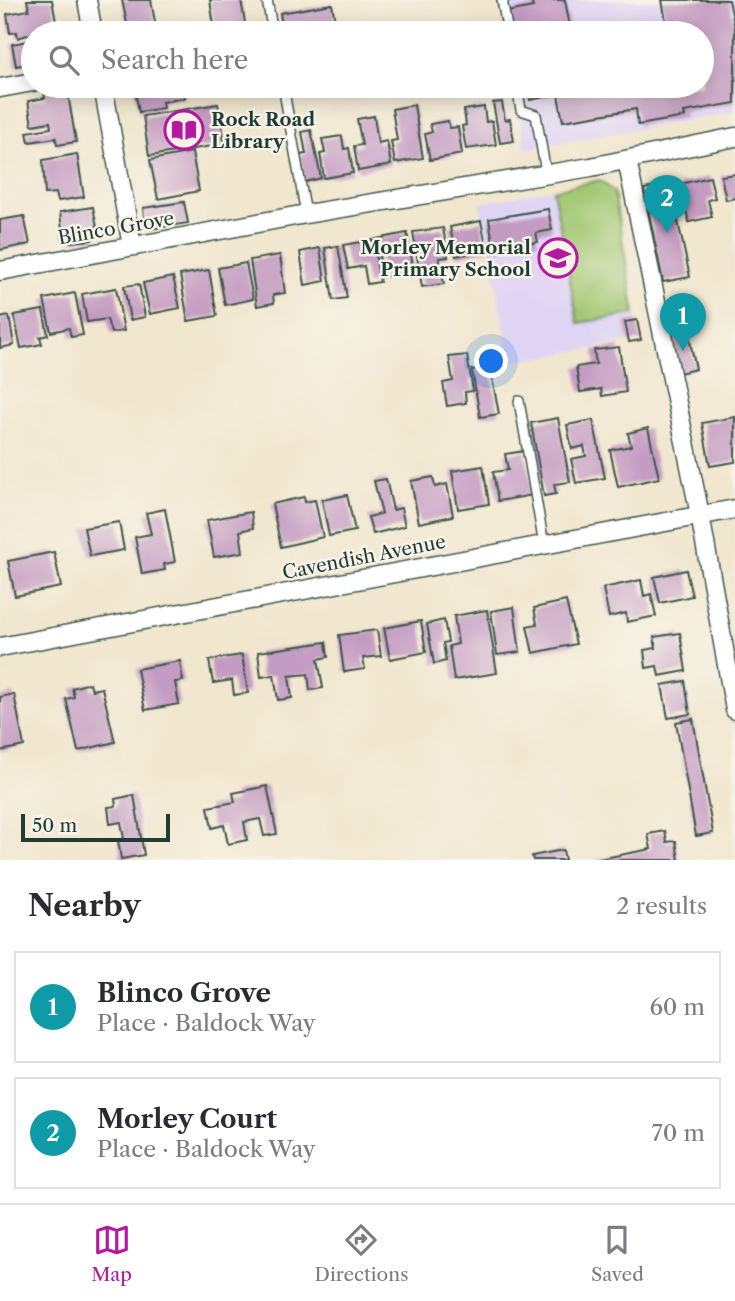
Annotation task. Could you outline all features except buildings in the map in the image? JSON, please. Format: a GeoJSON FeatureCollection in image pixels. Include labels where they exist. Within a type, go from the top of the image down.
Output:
{"type":"FeatureCollection","features":[{"type":"Feature","properties":{"kind":"street"},"geometry":{"type":"LineString","coordinates":[[87,0],[91,21]]}},
{"type":"Feature","properties":{"kind":"street"},"geometry":{"type":"LineString","coordinates":[[0,88],[21,84]]}},
{"type":"Feature","properties":{"kind":"street"},"geometry":{"type":"LineString","coordinates":[[105,98],[132,246]]}},
{"type":"Feature","properties":{"kind":"street","name":"Blinco Grove"},"geometry":{"type":"LineString","coordinates":[[0,271],[306,214],[627,160],[735,137]]}},
{"type":"Feature","properties":{"kind":"street"},"geometry":{"type":"LineString","coordinates":[[627,160],[701,515],[735,710]]}},
{"type":"Feature","properties":{"kind":"street","name":"Cavendish Avenue"},"geometry":{"type":"LineString","coordinates":[[0,647],[735,509]]}},
{"type":"Feature","properties":{"kind":"lane"},"geometry":{"type":"LineString","coordinates":[[267,0],[271,21]]}},
{"type":"Feature","properties":{"kind":"lane"},"geometry":{"type":"LineString","coordinates":[[505,0],[502,1],[506,21]]}},
{"type":"Feature","properties":{"kind":"lane"},"geometry":{"type":"LineString","coordinates":[[285,98],[306,214]]}},
{"type":"Feature","properties":{"kind":"lane"},"geometry":{"type":"LineString","coordinates":[[519,98],[521,110],[536,115],[546,173]]}},
{"type":"Feature","properties":{"kind":"lane"},"geometry":{"type":"LineString","coordinates":[[519,401],[544,545]]}},
{"type":"Feature","properties":{"kind":"shaded area"},"geometry":{"type":"Polygon","coordinates":[[[499,0],[735,0],[735,112],[525,149],[516,98],[714,98],[714,21],[503,21],[499,0]]]}},
{"type":"Feature","properties":{"kind":"shaded area","name":"Morley Memorial Primary School"},"geometry":{"type":"Polygon","coordinates":[[[600,180],[614,192],[641,340],[511,362],[480,203],[600,180]]]}},
{"type":"Feature","properties":{"kind":"green space"},"geometry":{"type":"Polygon","coordinates":[[[600,180],[614,192],[635,314],[578,323],[553,190],[600,180]]]}},
{"type":"Feature","properties":{"kind":"place","name":"Rock Road Library"},"geometry":{"type":"Point","coordinates":[184,130]}},
{"type":"Feature","properties":{"kind":"place","name":"Morley Court"},"geometry":{"type":"Point","coordinates":[667,233]}},
{"type":"Feature","properties":{"kind":"place","name":"Morley Memorial Primary School"},"geometry":{"type":"Point","coordinates":[558,258]}},
{"type":"Feature","properties":{"kind":"place","name":"Blinco Grove"},"geometry":{"type":"Point","coordinates":[683,351]}}]}
